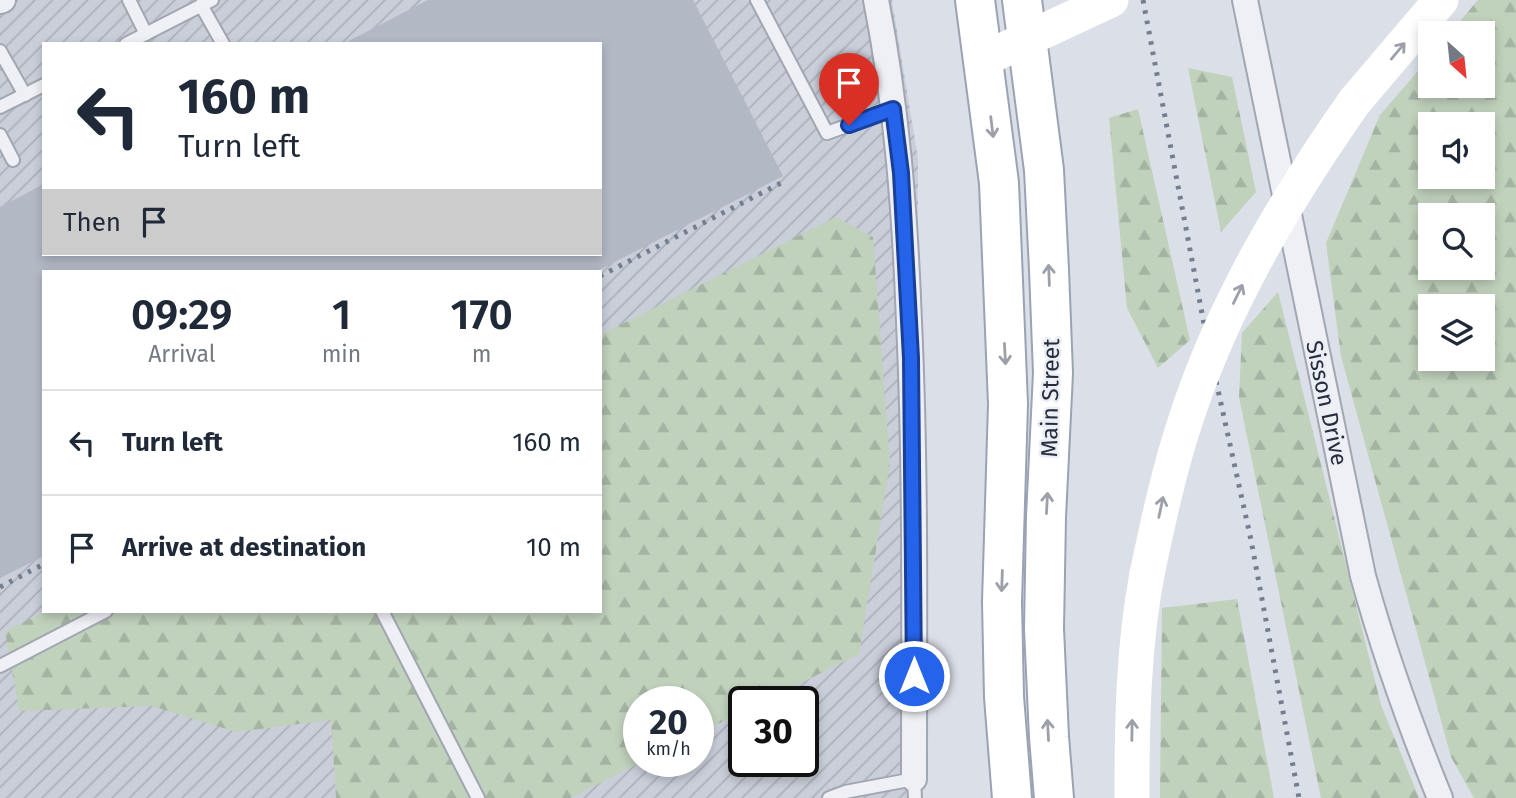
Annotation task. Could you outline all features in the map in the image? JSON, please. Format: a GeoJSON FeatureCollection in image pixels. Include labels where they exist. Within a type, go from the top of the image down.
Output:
{"type":"FeatureCollection","features":[{"type":"Feature","properties":{"kind":"main road","name":"Main Street"},"geometry":{"type":"LineString","coordinates":[[975,0],[999,183],[1008,404],[1002,602],[1004,698],[1012,798]]}},
{"type":"Feature","properties":{"kind":"main road","name":"Main Street"},"geometry":{"type":"LineString","coordinates":[[1022,0],[1044,170],[1052,360],[1044,629],[1054,798]]}},
{"type":"Feature","properties":{"kind":"street"},"geometry":{"type":"LineString","coordinates":[[876,0],[900,163],[911,358],[915,789]]}},
{"type":"Feature","properties":{"kind":"street"},"geometry":{"type":"LineString","coordinates":[[984,59],[1111,0]]}},
{"type":"Feature","properties":{"kind":"street","name":"Sisson Drive"},"geometry":{"type":"LineString","coordinates":[[1245,0],[1363,576],[1389,665],[1440,798]]}},
{"type":"Feature","properties":{"kind":"street"},"geometry":{"type":"LineString","coordinates":[[1132,798],[1134,689],[1140,612],[1166,485],[1187,417],[1238,293],[1297,186],[1355,101],[1441,0]]}},
{"type":"Feature","properties":{"kind":"lane"},"geometry":{"type":"LineString","coordinates":[[129,0],[146,34]]}},
{"type":"Feature","properties":{"kind":"lane"},"geometry":{"type":"LineString","coordinates":[[757,0],[827,133],[893,109]]}},
{"type":"Feature","properties":{"kind":"lane"},"geometry":{"type":"LineString","coordinates":[[130,42],[207,3],[222,42]]}},
{"type":"Feature","properties":{"kind":"lane"},"geometry":{"type":"LineString","coordinates":[[0,51],[24,95]]}},
{"type":"Feature","properties":{"kind":"lane"},"geometry":{"type":"LineString","coordinates":[[0,107],[42,86]]}},
{"type":"Feature","properties":{"kind":"lane"},"geometry":{"type":"LineString","coordinates":[[0,135],[13,160]]}},
{"type":"Feature","properties":{"kind":"lane"},"geometry":{"type":"LineString","coordinates":[[0,666],[102,613]]}},
{"type":"Feature","properties":{"kind":"lane"},"geometry":{"type":"LineString","coordinates":[[383,613],[478,798]]}},
{"type":"Feature","properties":{"kind":"lane"},"geometry":{"type":"LineString","coordinates":[[829,798],[845,792],[915,789]]}},
{"type":"Feature","properties":{"kind":"shaded area"},"geometry":{"type":"Polygon","coordinates":[[[0,0],[892,0],[918,158],[916,798],[0,798],[0,0]]]}},
{"type":"Feature","properties":{"kind":"green space"},"geometry":{"type":"Polygon","coordinates":[[[1478,0],[1516,0],[1516,798],[1474,798],[1451,757],[1341,356],[1326,243],[1380,115],[1418,71],[1418,98],[1495,98],[1495,21],[1460,21],[1478,0]]]}},
{"type":"Feature","properties":{"kind":"green space"},"geometry":{"type":"Polygon","coordinates":[[[1188,68],[1232,77],[1256,192],[1221,232],[1188,68]]]}},
{"type":"Feature","properties":{"kind":"green space"},"geometry":{"type":"Polygon","coordinates":[[[1138,109],[1190,340],[1158,368],[1127,308],[1109,118],[1138,109]]]}},
{"type":"Feature","properties":{"kind":"green space"},"geometry":{"type":"Polygon","coordinates":[[[836,217],[873,237],[890,463],[859,654],[795,686],[728,686],[728,719],[714,726],[714,686],[623,686],[623,772],[570,798],[336,798],[331,720],[236,732],[152,706],[19,711],[5,631],[43,613],[602,613],[602,334],[836,217]]]}},
{"type":"Feature","properties":{"kind":"green space"},"geometry":{"type":"Polygon","coordinates":[[[1278,292],[1381,705],[1419,798],[1321,798],[1239,397],[1242,333],[1278,292]]]}},
{"type":"Feature","properties":{"kind":"green space"},"geometry":{"type":"Polygon","coordinates":[[[1237,599],[1274,798],[1160,798],[1162,608],[1237,599]]]}},
{"type":"Feature","properties":{"kind":"building"},"geometry":{"type":"Polygon","coordinates":[[[428,0],[693,0],[783,176],[599,270],[42,270],[42,557],[0,578],[0,207],[42,185],[42,256],[602,256],[602,42],[347,42],[428,0]]]}},
{"type":"Feature","properties":{"kind":"railway"},"geometry":{"type":"LineString","coordinates":[[1143,0],[1207,340],[1251,540],[1299,798]]}},
{"type":"Feature","properties":{"kind":"railway"},"geometry":{"type":"LineString","coordinates":[[602,275],[781,183]]}},
{"type":"Feature","properties":{"kind":"railway"},"geometry":{"type":"LineString","coordinates":[[0,587],[42,565]]}},
{"type":"Feature","properties":{"kind":"route"},"geometry":{"type":"LineString","coordinates":[[849,125],[893,109],[901,173],[911,358],[914,676]]}}]}
